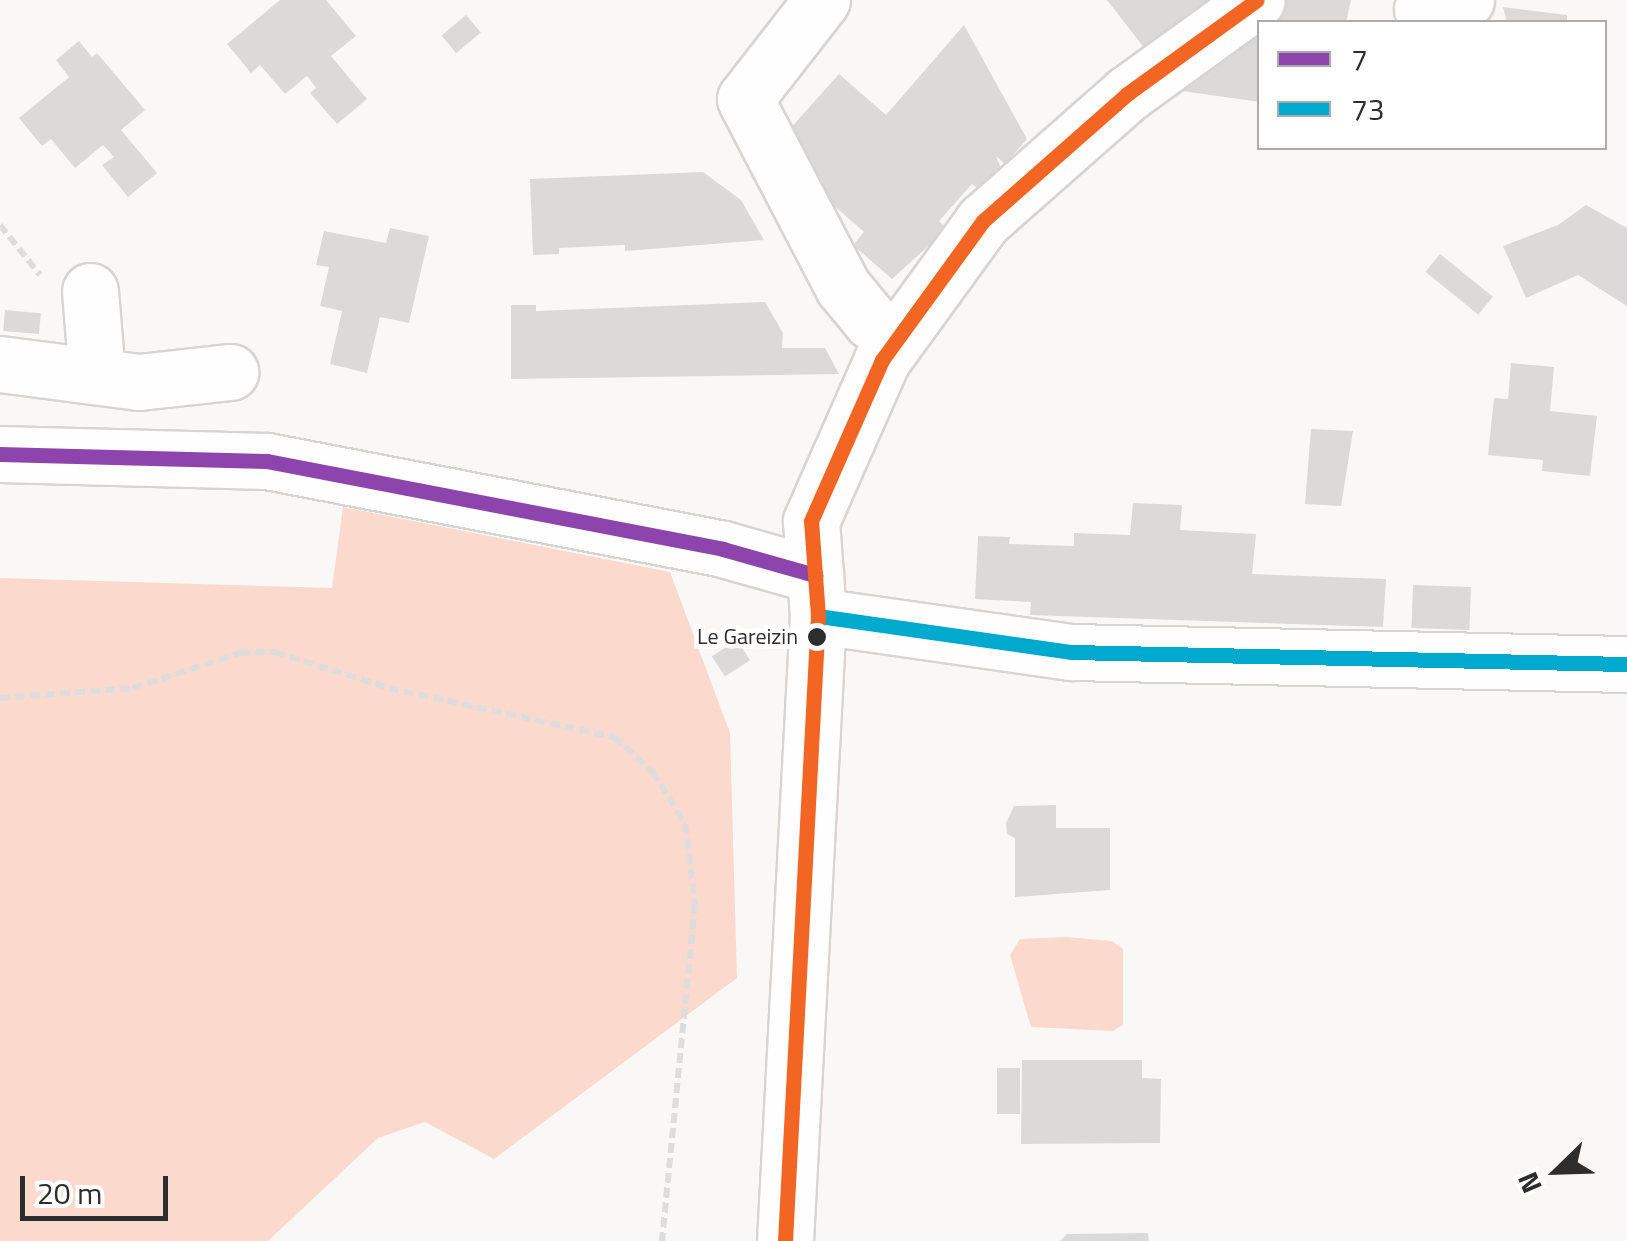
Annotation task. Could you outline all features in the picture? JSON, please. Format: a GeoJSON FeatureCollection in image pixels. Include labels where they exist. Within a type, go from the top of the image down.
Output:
{"type":"FeatureCollection","features":[{"type":"Feature","properties":{"kind":"street"},"geometry":{"type":"LineString","coordinates":[[822,0],[746,99],[843,288],[871,321],[896,337]]}},
{"type":"Feature","properties":{"kind":"street"},"geometry":{"type":"LineString","coordinates":[[786,1241],[816,595],[811,522],[896,337],[984,221],[1127,94],[1257,0]]}},
{"type":"Feature","properties":{"kind":"street"},"geometry":{"type":"LineString","coordinates":[[90,291],[97,376]]}},
{"type":"Feature","properties":{"kind":"street"},"geometry":{"type":"LineString","coordinates":[[0,364],[139,382],[230,372]]}},
{"type":"Feature","properties":{"kind":"street"},"geometry":{"type":"LineString","coordinates":[[0,454],[266,460],[723,550],[816,595],[1071,652],[1627,664]]}},
{"type":"Feature","properties":{"kind":"path"},"geometry":{"type":"LineString","coordinates":[[0,698],[133,688],[240,654],[275,652],[389,688],[614,737],[653,772],[685,824],[695,904],[662,1241]]}},
{"type":"Feature","properties":{"kind":"shaded area"},"geometry":{"type":"Polygon","coordinates":[[[343,507],[670,572],[730,733],[737,978],[494,1159],[425,1122],[378,1138],[268,1241],[0,1241],[0,578],[332,588],[343,507]]]}},
{"type":"Feature","properties":{"kind":"shaded area"},"geometry":{"type":"Polygon","coordinates":[[[1067,937],[1112,941],[1123,949],[1123,1025],[1113,1031],[1031,1027],[1010,955],[1020,939],[1067,937]]]}},
{"type":"Feature","properties":{"kind":"building"},"geometry":{"type":"Polygon","coordinates":[[[280,0],[326,0],[356,36],[331,56],[367,99],[337,124],[310,93],[316,88],[307,76],[285,94],[260,65],[251,73],[227,44],[280,0]]]}},
{"type":"Feature","properties":{"kind":"building"},"geometry":{"type":"Polygon","coordinates":[[[1107,0],[1217,0],[1145,49],[1107,0]]]}},
{"type":"Feature","properties":{"kind":"building"},"geometry":{"type":"Polygon","coordinates":[[[1285,0],[1351,0],[1346,20],[1261,20],[1285,0]]]}},
{"type":"Feature","properties":{"kind":"building"},"geometry":{"type":"Polygon","coordinates":[[[1503,7],[1567,15],[1567,20],[1506,20],[1503,7]]]}},
{"type":"Feature","properties":{"kind":"building"},"geometry":{"type":"Polygon","coordinates":[[[466,15],[481,33],[456,53],[441,36],[466,15]]]}},
{"type":"Feature","properties":{"kind":"building"},"geometry":{"type":"Polygon","coordinates":[[[1257,23],[1257,102],[1175,90],[1257,23]]]}},
{"type":"Feature","properties":{"kind":"building"},"geometry":{"type":"Polygon","coordinates":[[[964,25],[1027,139],[1005,164],[996,156],[1001,168],[981,191],[972,184],[939,221],[947,229],[892,279],[853,245],[864,232],[823,196],[787,132],[839,74],[886,115],[964,25]]]}},
{"type":"Feature","properties":{"kind":"building"},"geometry":{"type":"Polygon","coordinates":[[[79,41],[92,57],[97,53],[145,110],[121,130],[157,173],[128,197],[102,165],[114,157],[103,145],[75,168],[51,139],[42,146],[19,118],[69,77],[56,60],[79,41]]]}},
{"type":"Feature","properties":{"kind":"building"},"geometry":{"type":"Polygon","coordinates":[[[703,172],[741,200],[764,240],[625,251],[625,245],[559,248],[559,254],[533,255],[530,179],[703,172]]]}},
{"type":"Feature","properties":{"kind":"building"},"geometry":{"type":"Polygon","coordinates":[[[1586,205],[1627,228],[1627,306],[1578,275],[1526,298],[1503,246],[1558,225],[1586,205]]]}},
{"type":"Feature","properties":{"kind":"building"},"geometry":{"type":"Polygon","coordinates":[[[390,228],[429,236],[409,323],[380,317],[367,373],[330,364],[342,311],[320,306],[329,267],[316,265],[324,231],[386,243],[390,228]]]}},
{"type":"Feature","properties":{"kind":"building"},"geometry":{"type":"Polygon","coordinates":[[[1440,254],[1493,297],[1478,315],[1426,272],[1440,254]]]}},
{"type":"Feature","properties":{"kind":"building"},"geometry":{"type":"Polygon","coordinates":[[[765,302],[783,333],[782,348],[825,348],[839,374],[511,379],[511,305],[536,305],[536,311],[765,302]]]}},
{"type":"Feature","properties":{"kind":"building"},"geometry":{"type":"Polygon","coordinates":[[[5,310],[41,313],[39,334],[3,331],[5,310]]]}},
{"type":"Feature","properties":{"kind":"building"},"geometry":{"type":"Polygon","coordinates":[[[1511,363],[1554,367],[1550,411],[1597,416],[1590,476],[1542,471],[1543,460],[1488,455],[1494,398],[1508,399],[1511,363]]]}},
{"type":"Feature","properties":{"kind":"building"},"geometry":{"type":"Polygon","coordinates":[[[1311,429],[1353,431],[1341,506],[1305,504],[1311,429]]]}},
{"type":"Feature","properties":{"kind":"building"},"geometry":{"type":"Polygon","coordinates":[[[1133,503],[1182,505],[1180,530],[1256,534],[1252,574],[1386,579],[1383,627],[1030,615],[1031,602],[975,599],[978,536],[1010,537],[1009,544],[1074,546],[1074,533],[1130,535],[1133,503]]]}},
{"type":"Feature","properties":{"kind":"building"},"geometry":{"type":"Polygon","coordinates":[[[1413,585],[1471,587],[1469,630],[1411,628],[1413,585]]]}},
{"type":"Feature","properties":{"kind":"building"},"geometry":{"type":"Polygon","coordinates":[[[737,640],[750,660],[725,676],[712,656],[737,640]]]}},
{"type":"Feature","properties":{"kind":"building"},"geometry":{"type":"Polygon","coordinates":[[[1056,805],[1056,828],[1110,828],[1110,890],[1015,897],[1015,838],[1007,834],[1006,823],[1014,806],[1056,805]]]}},
{"type":"Feature","properties":{"kind":"building"},"geometry":{"type":"Polygon","coordinates":[[[1022,1060],[1142,1060],[1142,1078],[1161,1079],[1160,1143],[1021,1144],[1022,1060]]]}},
{"type":"Feature","properties":{"kind":"building"},"geometry":{"type":"Polygon","coordinates":[[[997,1068],[1020,1068],[1020,1114],[997,1114],[997,1068]]]}},
{"type":"Feature","properties":{"kind":"building"},"geometry":{"type":"Polygon","coordinates":[[[1148,1233],[1149,1241],[1060,1241],[1067,1234],[1148,1233]]]}},
{"type":"Feature","properties":{"kind":"transit line"},"geometry":{"type":"LineString","coordinates":[[785,1241],[818,616],[811,521],[882,360],[983,221],[1127,94],[1257,0]]}},
{"type":"Feature","properties":{"kind":"transit line","name":"7"},"geometry":{"type":"LineString","coordinates":[[0,454],[267,461],[723,549],[815,575]]}},
{"type":"Feature","properties":{"kind":"transit line","name":"73"},"geometry":{"type":"LineString","coordinates":[[818,616],[1071,652],[1627,664]]}},
{"type":"Feature","properties":{"kind":"place","name":"Le Gareizin"},"geometry":{"type":"Point","coordinates":[817,637]}}]}
